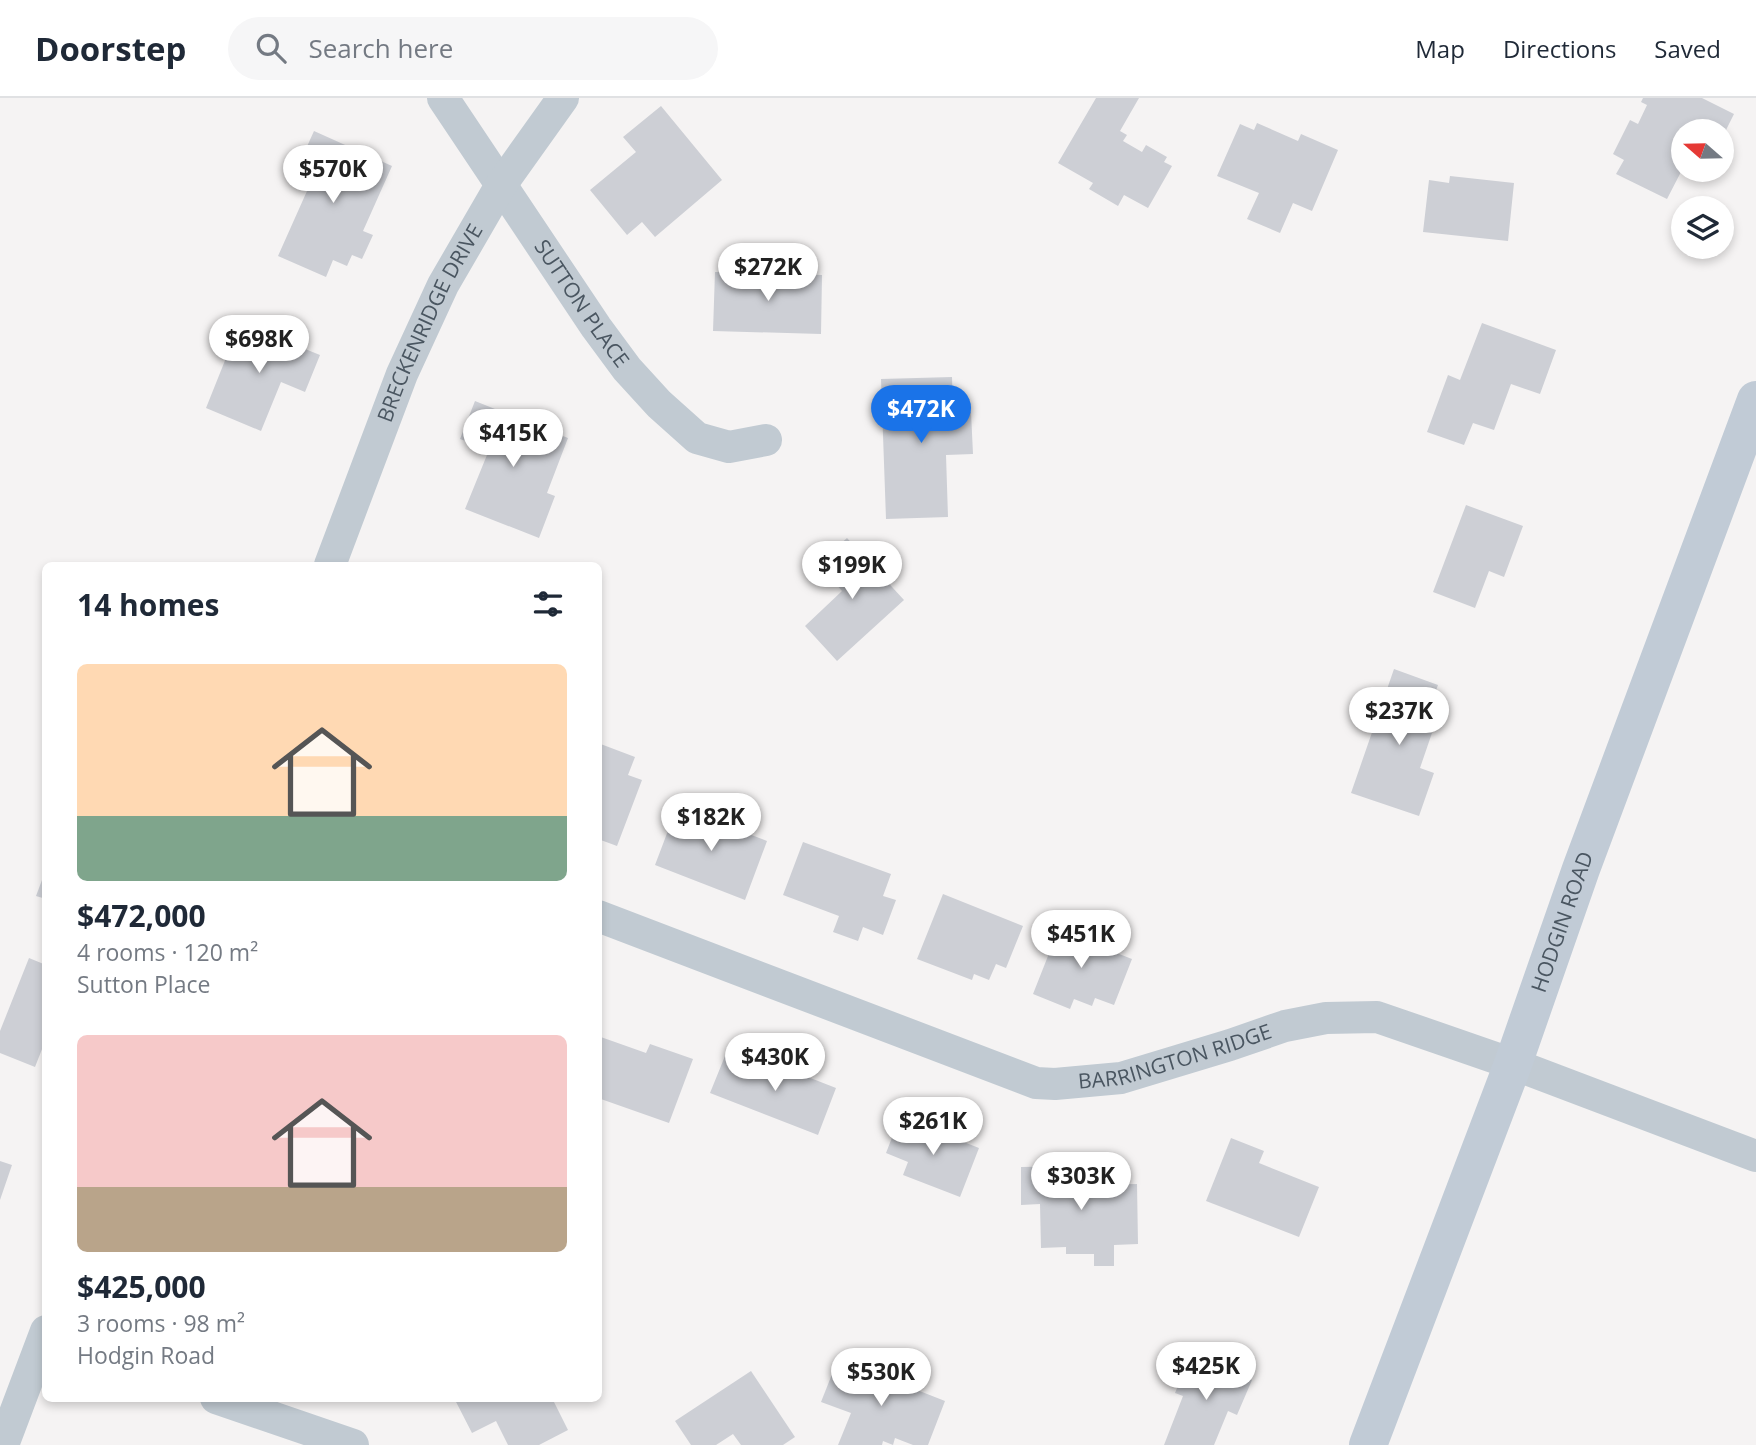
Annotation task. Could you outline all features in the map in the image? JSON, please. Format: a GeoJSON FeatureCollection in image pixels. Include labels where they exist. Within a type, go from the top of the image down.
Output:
{"type":"FeatureCollection","features":[{"type":"Feature","properties":{"kind":"street","name":"SUTTON PLACE"},"geometry":{"type":"LineString","coordinates":[[443,98],[596,327],[627,369],[660,404],[697,438],[729,447],[766,440]]}},
{"type":"Feature","properties":{"kind":"street","name":"BRECKENRIDGE DRIVE"},"geometry":{"type":"LineString","coordinates":[[331,562],[402,374],[443,285],[501,185],[563,98]]}},
{"type":"Feature","properties":{"kind":"street","name":"HODGIN ROAD"},"geometry":{"type":"LineString","coordinates":[[1368,1445],[1513,1064],[1581,869],[1756,400]]}},
{"type":"Feature","properties":{"kind":"street","name":"BARRINGTON RIDGE"},"geometry":{"type":"LineString","coordinates":[[602,918],[1036,1083],[1055,1084],[1121,1078],[1284,1026],[1326,1018],[1377,1017],[1513,1064],[1756,1156]]}},
{"type":"Feature","properties":{"kind":"street"},"geometry":{"type":"LineString","coordinates":[[3,1445],[42,1342]]}},
{"type":"Feature","properties":{"kind":"street"},"geometry":{"type":"LineString","coordinates":[[228,1402],[353,1445]]}},
{"type":"Feature","properties":{"kind":"building"},"geometry":{"type":"Polygon","coordinates":[[[1096,98],[1139,98],[1120,131],[1127,135],[1123,141],[1142,152],[1146,145],[1167,157],[1164,162],[1172,166],[1148,208],[1124,195],[1118,206],[1089,189],[1093,183],[1058,163],[1096,98]]]}},
{"type":"Feature","properties":{"kind":"building"},"geometry":{"type":"Polygon","coordinates":[[[1643,98],[1702,98],[1734,114],[1732,119],[1671,119],[1671,182],[1676,182],[1667,199],[1616,174],[1624,160],[1613,154],[1630,120],[1638,124],[1647,105],[1641,102],[1643,98]]]}},
{"type":"Feature","properties":{"kind":"building"},"geometry":{"type":"Polygon","coordinates":[[[661,106],[722,180],[655,237],[642,222],[627,235],[590,190],[636,152],[623,137],[661,106]]]}},
{"type":"Feature","properties":{"kind":"building"},"geometry":{"type":"Polygon","coordinates":[[[1257,123],[1298,141],[1301,134],[1338,150],[1312,211],[1293,203],[1280,233],[1247,219],[1259,193],[1217,176],[1240,124],[1254,130],[1257,123]]]}},
{"type":"Feature","properties":{"kind":"building"},"geometry":{"type":"Polygon","coordinates":[[[314,131],[392,166],[363,231],[373,235],[362,259],[352,255],[347,266],[333,260],[326,277],[278,256],[307,191],[290,184],[314,131]]]}},
{"type":"Feature","properties":{"kind":"building"},"geometry":{"type":"Polygon","coordinates":[[[1450,176],[1514,183],[1508,241],[1423,232],[1429,180],[1449,183],[1450,176]]]}},
{"type":"Feature","properties":{"kind":"building"},"geometry":{"type":"Polygon","coordinates":[[[715,272],[822,275],[821,334],[713,331],[715,272]]]}},
{"type":"Feature","properties":{"kind":"building"},"geometry":{"type":"Polygon","coordinates":[[[240,323],[320,355],[305,392],[281,382],[261,431],[206,408],[240,323]]]}},
{"type":"Feature","properties":{"kind":"building"},"geometry":{"type":"Polygon","coordinates":[[[1482,323],[1556,350],[1540,394],[1511,384],[1494,430],[1473,423],[1464,445],[1427,432],[1448,375],[1460,380],[1482,323]]]}},
{"type":"Feature","properties":{"kind":"building"},"geometry":{"type":"Polygon","coordinates":[[[952,377],[953,412],[971,412],[973,454],[946,455],[948,517],[886,519],[881,379],[952,377]]]}},
{"type":"Feature","properties":{"kind":"building"},"geometry":{"type":"Polygon","coordinates":[[[475,401],[568,438],[547,493],[555,496],[539,538],[465,509],[489,450],[460,439],[475,401]]]}},
{"type":"Feature","properties":{"kind":"building"},"geometry":{"type":"Polygon","coordinates":[[[1466,505],[1523,526],[1504,577],[1489,571],[1475,608],[1433,592],[1466,505]]]}},
{"type":"Feature","properties":{"kind":"building"},"geometry":{"type":"Polygon","coordinates":[[[847,538],[904,600],[837,661],[805,626],[842,591],[818,564],[847,538]]]}},
{"type":"Feature","properties":{"kind":"building"},"geometry":{"type":"Polygon","coordinates":[[[1394,669],[1438,685],[1422,729],[1432,733],[1420,768],[1434,773],[1419,816],[1351,793],[1394,669]]]}},
{"type":"Feature","properties":{"kind":"building"},"geometry":{"type":"Polygon","coordinates":[[[602,745],[635,757],[628,775],[642,780],[617,846],[602,840],[602,745]]]}},
{"type":"Feature","properties":{"kind":"building"},"geometry":{"type":"Polygon","coordinates":[[[677,807],[767,841],[745,900],[655,865],[677,807]]]}},
{"type":"Feature","properties":{"kind":"building"},"geometry":{"type":"Polygon","coordinates":[[[803,842],[891,874],[883,896],[896,900],[883,935],[863,927],[858,941],[833,932],[839,916],[783,895],[803,842]]]}},
{"type":"Feature","properties":{"kind":"building"},"geometry":{"type":"Polygon","coordinates":[[[42,880],[42,898],[36,896],[42,880]]]}},
{"type":"Feature","properties":{"kind":"building"},"geometry":{"type":"Polygon","coordinates":[[[943,894],[1023,926],[1006,968],[996,964],[989,980],[974,974],[972,980],[917,959],[943,894]]]}},
{"type":"Feature","properties":{"kind":"building"},"geometry":{"type":"Polygon","coordinates":[[[1061,923],[1099,938],[1096,945],[1132,959],[1114,1005],[1095,998],[1092,1006],[1074,999],[1070,1009],[1033,994],[1061,923]]]}},
{"type":"Feature","properties":{"kind":"building"},"geometry":{"type":"Polygon","coordinates":[[[29,958],[42,963],[42,1049],[35,1067],[0,1053],[0,1031],[29,958]]]}},
{"type":"Feature","properties":{"kind":"building"},"geometry":{"type":"Polygon","coordinates":[[[602,1037],[646,1053],[650,1044],[693,1059],[669,1123],[602,1099],[602,1037]]]}},
{"type":"Feature","properties":{"kind":"building"},"geometry":{"type":"Polygon","coordinates":[[[725,1056],[768,1073],[772,1063],[836,1088],[818,1135],[710,1093],[725,1056]]]}},
{"type":"Feature","properties":{"kind":"building"},"geometry":{"type":"Polygon","coordinates":[[[900,1117],[979,1148],[960,1197],[903,1175],[908,1162],[886,1153],[900,1117]]]}},
{"type":"Feature","properties":{"kind":"building"},"geometry":{"type":"Polygon","coordinates":[[[1231,1138],[1264,1151],[1259,1163],[1319,1187],[1299,1237],[1206,1201],[1231,1138]]]}},
{"type":"Feature","properties":{"kind":"building"},"geometry":{"type":"Polygon","coordinates":[[[0,1161],[12,1165],[0,1200],[0,1161]]]}},
{"type":"Feature","properties":{"kind":"building"},"geometry":{"type":"Polygon","coordinates":[[[1079,1166],[1079,1185],[1137,1184],[1138,1244],[1114,1245],[1114,1266],[1094,1266],[1094,1254],[1066,1254],[1066,1247],[1041,1248],[1040,1204],[1021,1205],[1021,1167],[1079,1166]]]}},
{"type":"Feature","properties":{"kind":"building"},"geometry":{"type":"Polygon","coordinates":[[[1191,1354],[1252,1380],[1237,1415],[1228,1411],[1214,1445],[1164,1445],[1183,1396],[1175,1393],[1191,1354]]]}},
{"type":"Feature","properties":{"kind":"building"},"geometry":{"type":"Polygon","coordinates":[[[838,1359],[945,1401],[928,1445],[913,1445],[895,1438],[893,1445],[883,1441],[882,1445],[838,1445],[851,1413],[821,1402],[838,1359]]]}},
{"type":"Feature","properties":{"kind":"building"},"geometry":{"type":"Polygon","coordinates":[[[751,1371],[795,1437],[783,1445],[741,1445],[733,1434],[716,1445],[691,1445],[675,1421],[751,1371]]]}},
{"type":"Feature","properties":{"kind":"building"},"geometry":{"type":"Polygon","coordinates":[[[456,1402],[554,1402],[568,1430],[539,1445],[508,1445],[496,1421],[472,1433],[456,1402]]]}}]}
